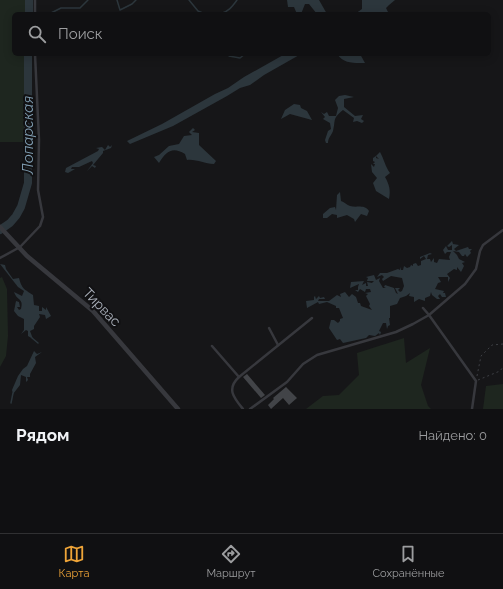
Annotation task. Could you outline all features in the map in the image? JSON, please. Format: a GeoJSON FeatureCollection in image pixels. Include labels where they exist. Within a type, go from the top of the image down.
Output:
{"type":"FeatureCollection","features":[{"type":"Feature","properties":{"kind":"street","name":"Тирвас"},"geometry":{"type":"LineString","coordinates":[[1,228],[43,270],[78,296],[93,311],[178,409]]}},
{"type":"Feature","properties":{"kind":"lane"},"geometry":{"type":"LineString","coordinates":[[35,0],[35,12]]}},
{"type":"Feature","properties":{"kind":"lane"},"geometry":{"type":"LineString","coordinates":[[0,258],[20,247],[40,226],[43,218],[38,190],[39,140],[35,56]]}},
{"type":"Feature","properties":{"kind":"lane"},"geometry":{"type":"LineString","coordinates":[[250,409],[287,382],[303,364],[317,355],[396,332],[429,315],[465,284],[476,269],[483,245],[503,230]]}},
{"type":"Feature","properties":{"kind":"lane"},"geometry":{"type":"LineString","coordinates":[[423,308],[476,381],[472,409]]}},
{"type":"Feature","properties":{"kind":"lane"},"geometry":{"type":"LineString","coordinates":[[243,409],[233,396],[232,388],[239,378],[312,318]]}},
{"type":"Feature","properties":{"kind":"lane"},"geometry":{"type":"LineString","coordinates":[[269,328],[278,345]]}},
{"type":"Feature","properties":{"kind":"lane"},"geometry":{"type":"LineString","coordinates":[[212,346],[239,378]]}},
{"type":"Feature","properties":{"kind":"path"},"geometry":{"type":"LineString","coordinates":[[476,381],[481,356],[492,345],[503,344]]}},
{"type":"Feature","properties":{"kind":"path"},"geometry":{"type":"LineString","coordinates":[[476,381],[500,371],[503,367]]}},
{"type":"Feature","properties":{"kind":"shaded area"},"geometry":{"type":"Polygon","coordinates":[[[0,0],[29,0],[29,12],[12,12],[12,56],[28,56],[28,142],[0,142],[0,0]]]}},
{"type":"Feature","properties":{"kind":"shaded area"},"geometry":{"type":"Polygon","coordinates":[[[287,0],[319,0],[326,12],[315,12],[309,4],[305,4],[302,12],[296,12],[294,7],[288,7],[287,0]]]}},
{"type":"Feature","properties":{"kind":"shaded area"},"geometry":{"type":"Polygon","coordinates":[[[362,0],[395,0],[386,8],[388,12],[358,12],[362,9],[362,0]]]}},
{"type":"Feature","properties":{"kind":"shaded area"},"geometry":{"type":"Polygon","coordinates":[[[281,56],[297,56],[264,75],[250,85],[240,88],[173,126],[130,144],[127,141],[162,124],[228,88],[244,77],[281,56]]]}},
{"type":"Feature","properties":{"kind":"shaded area"},"geometry":{"type":"Polygon","coordinates":[[[339,56],[361,56],[365,63],[353,63],[343,60],[339,56]]]}},
{"type":"Feature","properties":{"kind":"shaded area"},"geometry":{"type":"Polygon","coordinates":[[[345,95],[354,97],[344,99],[344,107],[355,116],[363,115],[361,119],[364,121],[362,123],[357,121],[353,122],[354,118],[343,110],[336,117],[333,131],[328,143],[326,143],[325,140],[328,131],[331,129],[330,123],[323,119],[325,117],[321,112],[324,114],[327,112],[329,116],[336,116],[338,108],[335,100],[339,96],[345,95]]]}},
{"type":"Feature","properties":{"kind":"shaded area"},"geometry":{"type":"Polygon","coordinates":[[[294,104],[300,105],[301,108],[307,111],[312,120],[290,114],[281,119],[285,110],[294,104]]]}},
{"type":"Feature","properties":{"kind":"shaded area"},"geometry":{"type":"Polygon","coordinates":[[[193,128],[195,130],[192,132],[199,133],[199,145],[216,161],[214,164],[187,160],[185,154],[176,150],[167,153],[159,163],[154,157],[159,155],[169,146],[179,144],[184,136],[192,135],[189,132],[193,128]]]}},
{"type":"Feature","properties":{"kind":"shaded area"},"geometry":{"type":"Polygon","coordinates":[[[108,145],[110,147],[112,145],[111,148],[103,151],[93,165],[96,166],[95,168],[92,166],[87,171],[93,163],[92,161],[79,167],[72,167],[71,169],[75,169],[68,173],[65,172],[66,168],[98,151],[99,149],[96,148],[102,147],[105,150],[108,145]]]}},
{"type":"Feature","properties":{"kind":"shaded area"},"geometry":{"type":"Polygon","coordinates":[[[380,152],[390,173],[385,177],[389,187],[389,199],[376,191],[373,183],[377,178],[372,172],[371,164],[374,167],[375,164],[373,164],[375,162],[373,161],[373,158],[380,152]]]}},
{"type":"Feature","properties":{"kind":"shaded area"},"geometry":{"type":"Polygon","coordinates":[[[340,192],[341,201],[353,207],[363,207],[367,209],[369,211],[367,216],[361,214],[355,222],[354,219],[347,215],[337,218],[337,215],[332,214],[327,218],[323,218],[323,214],[330,208],[335,207],[336,210],[337,195],[340,192]]]}},
{"type":"Feature","properties":{"kind":"shaded area"},"geometry":{"type":"Polygon","coordinates":[[[452,241],[453,244],[459,245],[454,249],[456,251],[468,247],[469,249],[472,249],[470,251],[471,253],[467,257],[465,254],[462,256],[459,252],[453,251],[459,259],[465,262],[462,263],[464,266],[461,272],[457,267],[457,270],[454,269],[447,274],[450,278],[448,282],[448,277],[438,277],[441,282],[438,283],[435,289],[444,291],[443,293],[445,293],[446,297],[442,297],[440,294],[438,296],[440,299],[437,299],[431,292],[430,296],[425,298],[425,301],[419,299],[414,302],[414,297],[409,296],[410,293],[400,298],[397,304],[390,306],[390,325],[387,329],[386,323],[383,323],[379,331],[381,332],[380,335],[379,333],[375,336],[369,335],[366,338],[343,343],[340,339],[337,340],[329,328],[331,320],[338,323],[340,319],[343,318],[339,308],[336,308],[336,306],[327,302],[319,304],[318,302],[307,308],[306,301],[314,300],[315,296],[316,299],[319,296],[320,298],[324,297],[325,299],[319,299],[318,301],[329,301],[337,295],[341,297],[340,294],[345,292],[349,297],[352,294],[356,297],[361,306],[372,310],[366,296],[368,294],[365,293],[371,292],[370,289],[366,289],[365,292],[360,289],[358,292],[355,290],[358,290],[359,284],[350,288],[351,282],[364,281],[362,285],[366,283],[366,286],[368,286],[367,282],[372,283],[374,281],[367,281],[368,278],[366,277],[374,275],[376,280],[380,278],[379,281],[383,288],[386,288],[384,287],[385,285],[394,288],[398,294],[395,288],[400,288],[398,290],[400,292],[402,291],[404,286],[402,278],[391,276],[383,281],[382,279],[384,277],[382,275],[377,277],[380,273],[387,273],[398,269],[400,270],[401,267],[401,270],[403,270],[404,266],[407,268],[416,263],[418,266],[421,265],[421,261],[426,259],[424,256],[420,259],[420,257],[430,253],[432,254],[428,255],[427,259],[430,259],[431,262],[434,258],[434,262],[437,263],[439,259],[450,260],[449,257],[451,252],[447,252],[445,254],[443,250],[446,246],[448,250],[452,250],[452,245],[449,247],[447,246],[452,241]]]}},
{"type":"Feature","properties":{"kind":"shaded area"},"geometry":{"type":"Polygon","coordinates":[[[0,264],[5,265],[13,279],[19,278],[24,288],[33,295],[34,305],[39,306],[39,311],[42,311],[42,307],[46,310],[46,307],[51,316],[46,319],[45,315],[39,314],[40,317],[34,326],[34,329],[30,331],[33,339],[28,336],[28,331],[26,330],[21,334],[24,330],[24,319],[18,316],[14,311],[16,301],[19,302],[20,307],[17,307],[19,310],[21,309],[22,303],[14,292],[22,296],[24,291],[18,287],[0,264]]]}},
{"type":"Feature","properties":{"kind":"shaded area"},"geometry":{"type":"Polygon","coordinates":[[[2,277],[7,289],[8,336],[6,356],[0,367],[0,278],[2,277]]]}},
{"type":"Feature","properties":{"kind":"shaded area"},"geometry":{"type":"Polygon","coordinates":[[[404,338],[406,363],[430,348],[421,385],[428,406],[431,409],[306,409],[323,396],[339,395],[359,375],[357,353],[404,338]]]}},
{"type":"Feature","properties":{"kind":"shaded area"},"geometry":{"type":"Polygon","coordinates":[[[34,351],[37,354],[42,352],[35,357],[36,363],[30,377],[27,377],[28,380],[26,382],[26,377],[21,375],[20,385],[13,394],[12,390],[18,376],[27,366],[34,351]]]}},
{"type":"Feature","properties":{"kind":"shaded area"},"geometry":{"type":"Polygon","coordinates":[[[503,384],[503,409],[483,409],[486,386],[503,384]]]}},
{"type":"Feature","properties":{"kind":"building"},"geometry":{"type":"Polygon","coordinates":[[[247,374],[265,395],[261,398],[243,377],[247,374]]]}},
{"type":"Feature","properties":{"kind":"building"},"geometry":{"type":"Polygon","coordinates":[[[286,387],[297,398],[289,405],[283,398],[271,409],[268,405],[274,399],[273,398],[286,387]]]}},
{"type":"Feature","properties":{"kind":"waterway","name":"Лопарская"},"geometry":{"type":"LineString","coordinates":[[29,0],[29,12]]}},
{"type":"Feature","properties":{"kind":"waterway"},"geometry":{"type":"LineString","coordinates":[[53,12],[61,8],[80,8],[88,0]]}},
{"type":"Feature","properties":{"kind":"waterway"},"geometry":{"type":"LineString","coordinates":[[117,0],[120,10],[132,4],[136,0]]}},
{"type":"Feature","properties":{"kind":"waterway"},"geometry":{"type":"LineString","coordinates":[[189,0],[200,12]]}},
{"type":"Feature","properties":{"kind":"waterway"},"geometry":{"type":"LineString","coordinates":[[225,12],[230,9],[237,0]]}},
{"type":"Feature","properties":{"kind":"waterway","name":"Лопарская"},"geometry":{"type":"LineString","coordinates":[[0,230],[10,223],[16,216],[21,207],[28,183],[28,56]]}},
{"type":"Feature","properties":{"kind":"waterway"},"geometry":{"type":"LineString","coordinates":[[229,56],[240,58],[242,56]]}},
{"type":"Feature","properties":{"kind":"waterway"},"geometry":{"type":"LineString","coordinates":[[32,338],[38,343]]}},
{"type":"Feature","properties":{"kind":"waterway"},"geometry":{"type":"LineString","coordinates":[[11,403],[13,393]]}}]}
